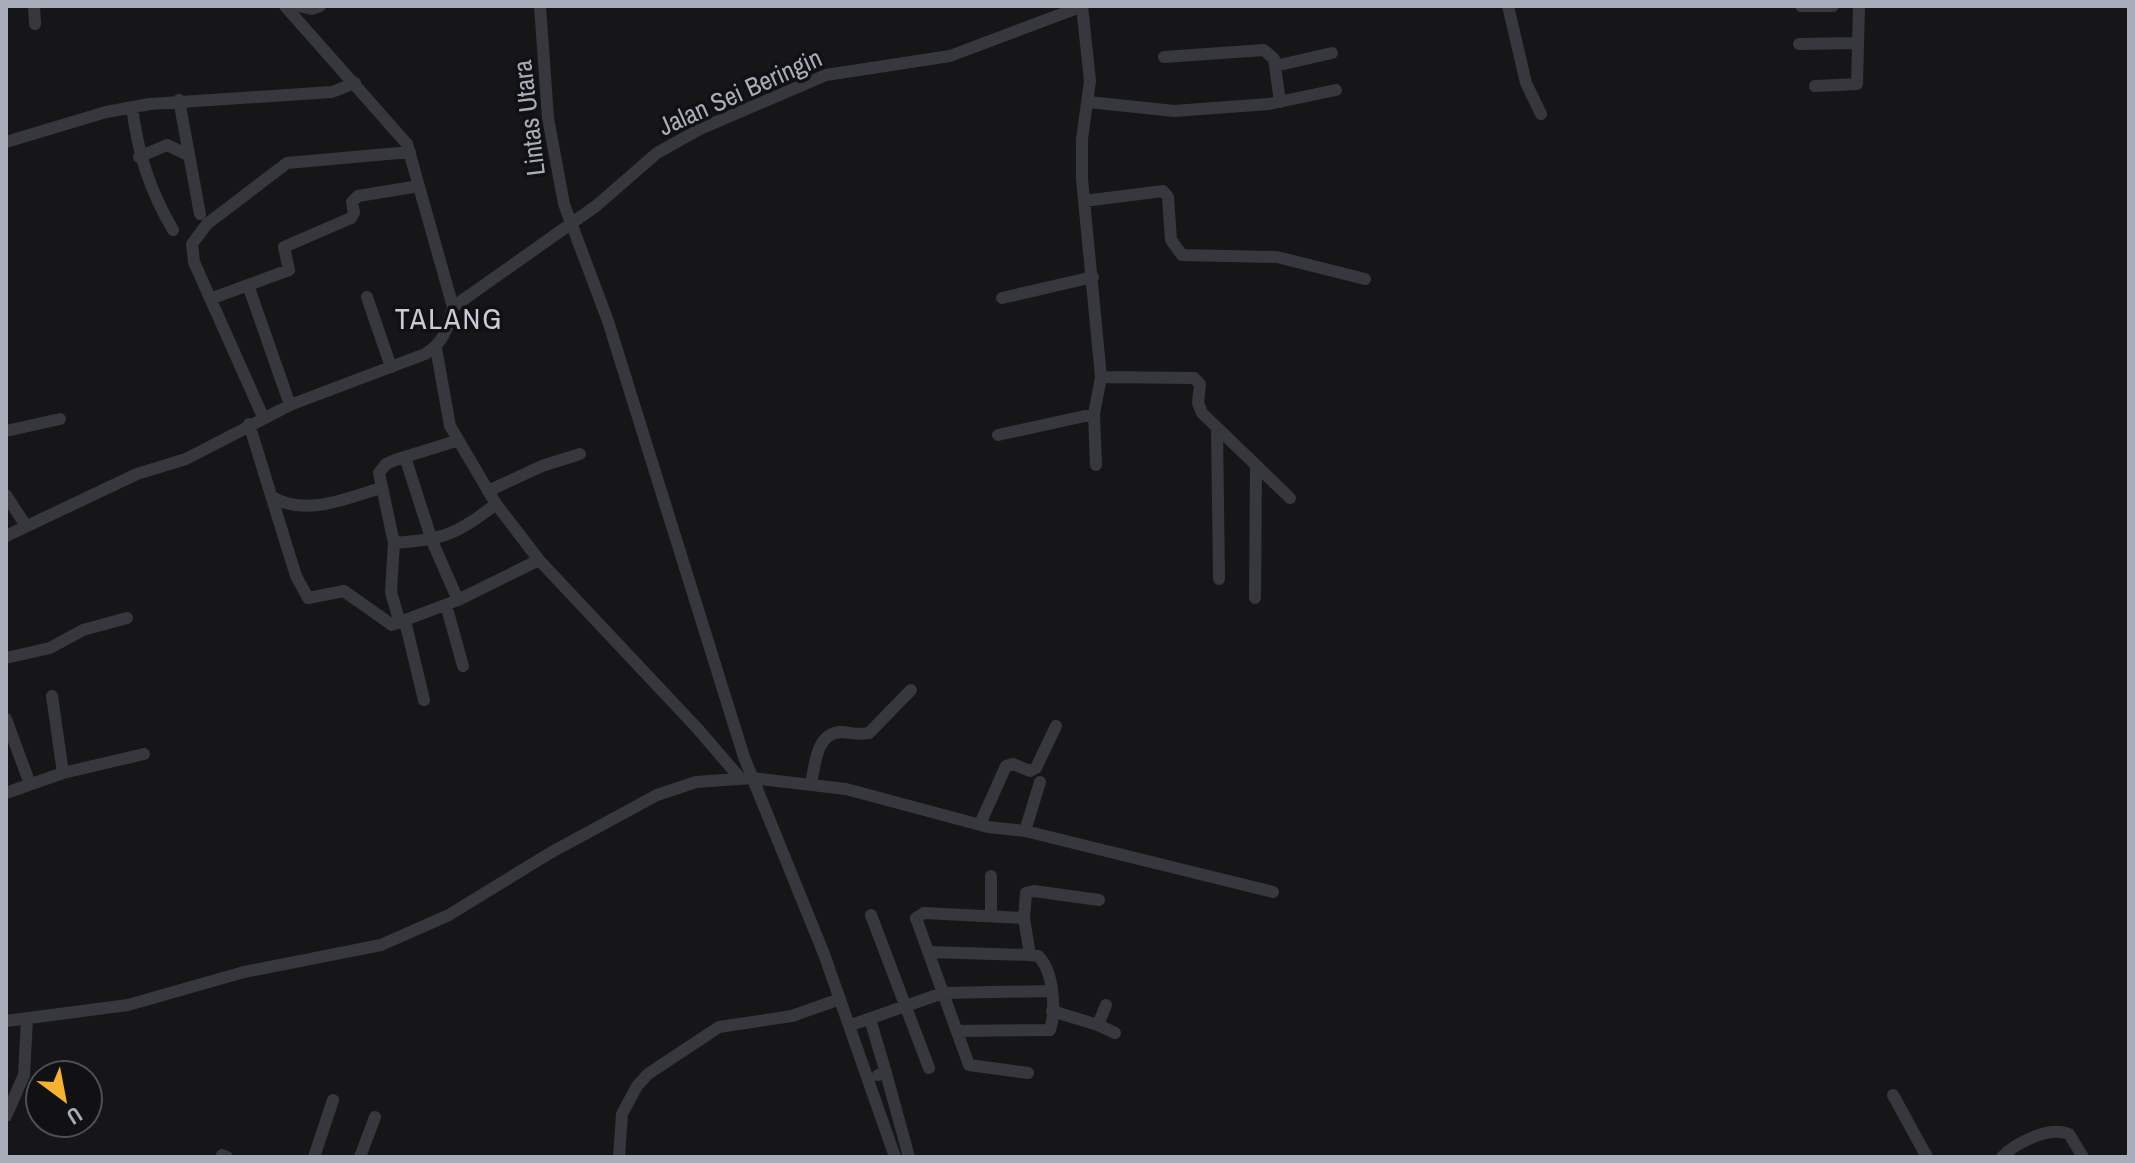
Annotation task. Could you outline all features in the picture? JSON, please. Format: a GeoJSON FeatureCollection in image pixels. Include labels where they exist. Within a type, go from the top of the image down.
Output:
{"type":"FeatureCollection","features":[{"type":"Feature","properties":{"kind":"street"},"geometry":{"type":"LineString","coordinates":[[34,6],[35,24]]}},
{"type":"Feature","properties":{"kind":"street"},"geometry":{"type":"LineString","coordinates":[[6,536],[137,474],[186,459],[290,405],[436,348],[445,334],[453,307],[410,152],[398,130],[285,6]]}},
{"type":"Feature","properties":{"kind":"street"},"geometry":{"type":"LineString","coordinates":[[299,6],[312,9],[320,6]]}},
{"type":"Feature","properties":{"kind":"street","name":"Lintas Utara"},"geometry":{"type":"LineString","coordinates":[[540,6],[552,147],[562,196],[608,321],[746,778]]}},
{"type":"Feature","properties":{"kind":"street"},"geometry":{"type":"LineString","coordinates":[[1083,6],[1090,66],[1089,102],[1081,158],[1101,377],[1094,414],[1096,465]]}},
{"type":"Feature","properties":{"kind":"street","name":"Jalan Sei Beringin"},"geometry":{"type":"LineString","coordinates":[[453,307],[573,222],[674,142],[809,81],[836,72],[950,56],[1083,6]]}},
{"type":"Feature","properties":{"kind":"street"},"geometry":{"type":"LineString","coordinates":[[1508,6],[1526,83],[1541,114]]}},
{"type":"Feature","properties":{"kind":"street"},"geometry":{"type":"LineString","coordinates":[[1801,6],[1833,6]]}},
{"type":"Feature","properties":{"kind":"street"},"geometry":{"type":"LineString","coordinates":[[1815,86],[1857,84],[1859,6]]}},
{"type":"Feature","properties":{"kind":"street"},"geometry":{"type":"LineString","coordinates":[[1799,44],[1858,43]]}},
{"type":"Feature","properties":{"kind":"street"},"geometry":{"type":"LineString","coordinates":[[1164,57],[1264,50],[1271,53],[1275,66],[1280,102]]}},
{"type":"Feature","properties":{"kind":"street"},"geometry":{"type":"LineString","coordinates":[[1275,66],[1332,53]]}},
{"type":"Feature","properties":{"kind":"street"},"geometry":{"type":"LineString","coordinates":[[6,142],[132,107],[179,100],[332,92],[355,83]]}},
{"type":"Feature","properties":{"kind":"street"},"geometry":{"type":"LineString","coordinates":[[1089,102],[1174,111],[1280,102],[1336,90]]}},
{"type":"Feature","properties":{"kind":"street"},"geometry":{"type":"LineString","coordinates":[[179,100],[186,154],[200,214]]}},
{"type":"Feature","properties":{"kind":"street"},"geometry":{"type":"LineString","coordinates":[[132,107],[139,157],[152,192],[173,230]]}},
{"type":"Feature","properties":{"kind":"street"},"geometry":{"type":"LineString","coordinates":[[139,157],[167,145],[186,154]]}},
{"type":"Feature","properties":{"kind":"street"},"geometry":{"type":"LineString","coordinates":[[263,417],[194,262],[192,244],[207,224],[275,170],[301,160],[410,152]]}},
{"type":"Feature","properties":{"kind":"street"},"geometry":{"type":"LineString","coordinates":[[210,299],[289,270],[284,247],[351,218],[354,213],[352,202],[358,196],[419,186]]}},
{"type":"Feature","properties":{"kind":"street"},"geometry":{"type":"LineString","coordinates":[[1084,201],[1163,191],[1168,197],[1171,240],[1182,255],[1277,257],[1365,279]]}},
{"type":"Feature","properties":{"kind":"street"},"geometry":{"type":"LineString","coordinates":[[1002,298],[1093,277]]}},
{"type":"Feature","properties":{"kind":"street"},"geometry":{"type":"LineString","coordinates":[[248,285],[290,405]]}},
{"type":"Feature","properties":{"kind":"street"},"geometry":{"type":"LineString","coordinates":[[367,297],[391,367]]}},
{"type":"Feature","properties":{"kind":"street"},"geometry":{"type":"LineString","coordinates":[[436,348],[445,409],[456,441],[496,504],[539,560],[746,778],[796,882],[851,1025],[895,1157]]}},
{"type":"Feature","properties":{"kind":"street"},"geometry":{"type":"LineString","coordinates":[[1101,377],[1194,378],[1200,384],[1200,410],[1290,498]]}},
{"type":"Feature","properties":{"kind":"street"},"geometry":{"type":"LineString","coordinates":[[998,435],[1094,414]]}},
{"type":"Feature","properties":{"kind":"street"},"geometry":{"type":"LineString","coordinates":[[6,431],[60,419]]}},
{"type":"Feature","properties":{"kind":"street"},"geometry":{"type":"LineString","coordinates":[[249,424],[304,595],[312,598],[344,591],[387,622],[402,622],[539,560]]}},
{"type":"Feature","properties":{"kind":"street"},"geometry":{"type":"LineString","coordinates":[[1217,428],[1219,579]]}},
{"type":"Feature","properties":{"kind":"street"},"geometry":{"type":"LineString","coordinates":[[424,700],[391,592],[394,543],[381,488],[382,468],[405,457],[456,441]]}},
{"type":"Feature","properties":{"kind":"street"},"geometry":{"type":"LineString","coordinates":[[488,491],[542,466],[580,454]]}},
{"type":"Feature","properties":{"kind":"street"},"geometry":{"type":"LineString","coordinates":[[405,457],[452,602],[463,666]]}},
{"type":"Feature","properties":{"kind":"street"},"geometry":{"type":"LineString","coordinates":[[1255,598],[1256,466]]}},
{"type":"Feature","properties":{"kind":"street"},"geometry":{"type":"LineString","coordinates":[[272,496],[282,503],[307,505],[331,503],[381,488]]}},
{"type":"Feature","properties":{"kind":"street"},"geometry":{"type":"LineString","coordinates":[[6,495],[26,526]]}},
{"type":"Feature","properties":{"kind":"street"},"geometry":{"type":"LineString","coordinates":[[394,543],[432,541],[456,534],[496,504]]}},
{"type":"Feature","properties":{"kind":"street"},"geometry":{"type":"LineString","coordinates":[[6,658],[50,648],[83,630],[127,618]]}},
{"type":"Feature","properties":{"kind":"street"},"geometry":{"type":"LineString","coordinates":[[811,784],[820,744],[825,738],[835,733],[869,733],[911,690]]}},
{"type":"Feature","properties":{"kind":"street"},"geometry":{"type":"LineString","coordinates":[[52,696],[63,773]]}},
{"type":"Feature","properties":{"kind":"street"},"geometry":{"type":"LineString","coordinates":[[6,719],[30,784]]}},
{"type":"Feature","properties":{"kind":"street"},"geometry":{"type":"LineString","coordinates":[[980,824],[1006,766],[1013,764],[1030,771],[1036,768],[1056,726]]}},
{"type":"Feature","properties":{"kind":"street"},"geometry":{"type":"LineString","coordinates":[[6,793],[63,773],[144,754]]}},
{"type":"Feature","properties":{"kind":"street"},"geometry":{"type":"LineString","coordinates":[[6,1021],[128,1005],[244,972],[381,945],[449,915],[550,853],[657,795],[696,782],[746,778],[846,789],[980,824],[1025,831],[1273,892]]}},
{"type":"Feature","properties":{"kind":"street"},"geometry":{"type":"LineString","coordinates":[[1025,831],[1040,782]]}},
{"type":"Feature","properties":{"kind":"street"},"geometry":{"type":"LineString","coordinates":[[991,876],[991,915]]}},
{"type":"Feature","properties":{"kind":"street"},"geometry":{"type":"LineString","coordinates":[[1030,955],[1024,918],[1025,896],[1030,891],[1099,900]]}},
{"type":"Feature","properties":{"kind":"street"},"geometry":{"type":"LineString","coordinates":[[871,915],[929,1068]]}},
{"type":"Feature","properties":{"kind":"street"},"geometry":{"type":"LineString","coordinates":[[1024,918],[918,915],[916,924],[972,1067],[1028,1073]]}},
{"type":"Feature","properties":{"kind":"street"},"geometry":{"type":"LineString","coordinates":[[928,952],[1030,955],[1043,960],[1051,991],[1052,1011],[1048,1031],[957,1031]]}},
{"type":"Feature","properties":{"kind":"street"},"geometry":{"type":"LineString","coordinates":[[851,1025],[943,993],[1051,991]]}},
{"type":"Feature","properties":{"kind":"street"},"geometry":{"type":"LineString","coordinates":[[619,1157],[622,1114],[637,1086],[648,1074],[719,1027],[792,1016],[840,999]]}},
{"type":"Feature","properties":{"kind":"street"},"geometry":{"type":"LineString","coordinates":[[1098,1025],[1106,1005]]}},
{"type":"Feature","properties":{"kind":"street"},"geometry":{"type":"LineString","coordinates":[[1052,1011],[1115,1033]]}},
{"type":"Feature","properties":{"kind":"street"},"geometry":{"type":"LineString","coordinates":[[6,1116],[24,1075],[27,1019]]}},
{"type":"Feature","properties":{"kind":"street"},"geometry":{"type":"LineString","coordinates":[[870,1019],[909,1157]]}},
{"type":"Feature","properties":{"kind":"street"},"geometry":{"type":"LineString","coordinates":[[870,1078],[886,1073]]}},
{"type":"Feature","properties":{"kind":"street"},"geometry":{"type":"LineString","coordinates":[[1893,1095],[1927,1157]]}},
{"type":"Feature","properties":{"kind":"street"},"geometry":{"type":"LineString","coordinates":[[314,1157],[333,1100]]}},
{"type":"Feature","properties":{"kind":"street"},"geometry":{"type":"LineString","coordinates":[[360,1157],[375,1117]]}},
{"type":"Feature","properties":{"kind":"street"},"geometry":{"type":"LineString","coordinates":[[2002,1157],[2021,1143],[2060,1131],[2069,1134],[2083,1157]]}},
{"type":"Feature","properties":{"kind":"district","name":"TALANG"},"geometry":{"type":"Point","coordinates":[449,319]}}]}
